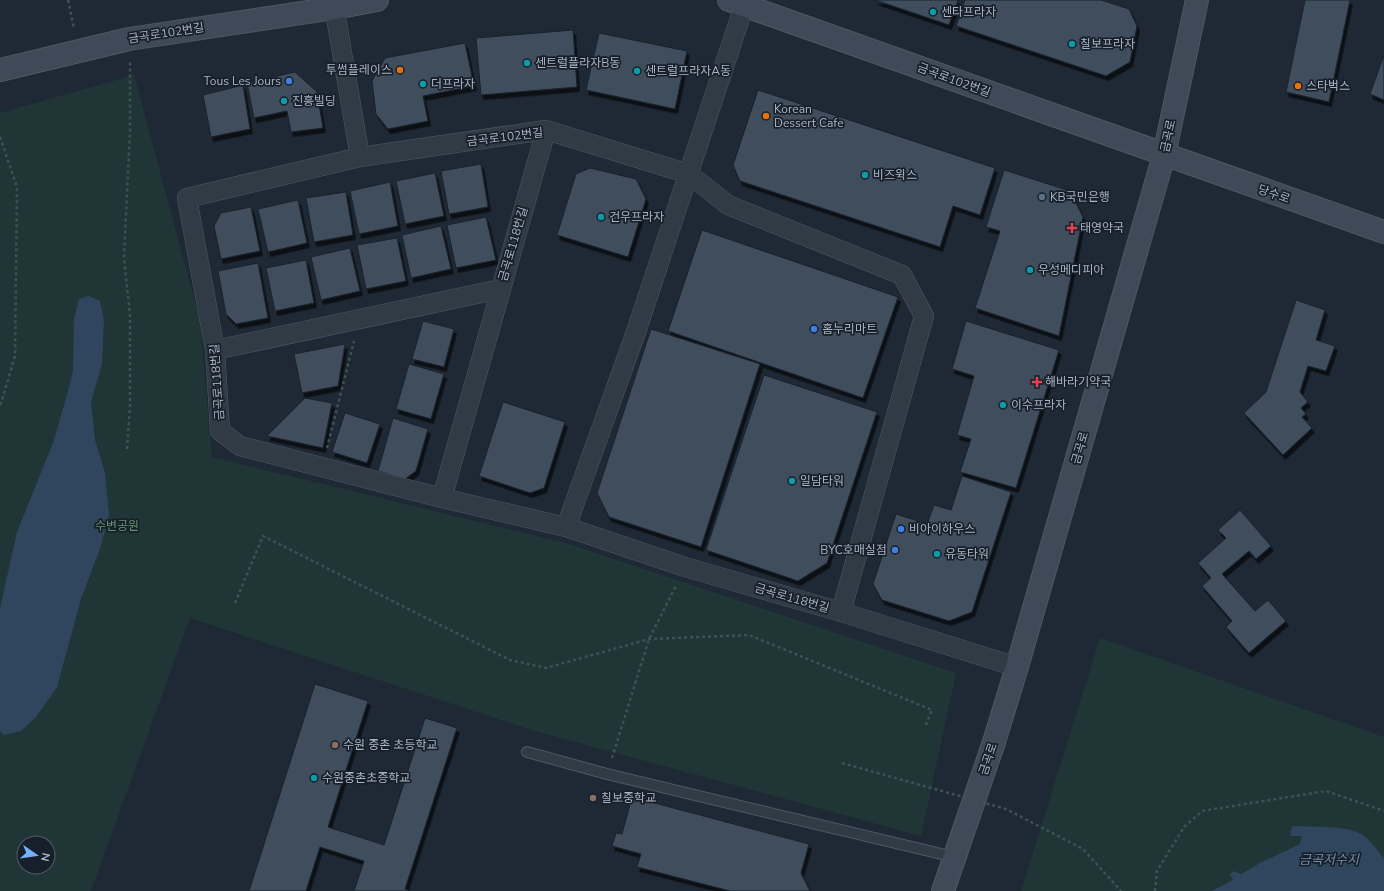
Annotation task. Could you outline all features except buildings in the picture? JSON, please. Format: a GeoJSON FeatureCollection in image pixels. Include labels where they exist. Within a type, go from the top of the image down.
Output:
{"type":"FeatureCollection","features":[{"type":"Feature","properties":{"kind":"street","name":"금곡로102번길"},"geometry":{"type":"LineString","coordinates":[[0,70],[129,38],[334,4],[377,0]]}},
{"type":"Feature","properties":{"kind":"street","name":"금곡로102번길"},"geometry":{"type":"LineString","coordinates":[[187,198],[360,157],[546,130],[689,174],[740,1],[1164,155]]}},
{"type":"Feature","properties":{"kind":"street","name":"금곡로"},"geometry":{"type":"LineString","coordinates":[[943,891],[994,742],[1017,667],[1164,155],[1193,1]]}},
{"type":"Feature","properties":{"kind":"street"},"geometry":{"type":"LineString","coordinates":[[334,4],[360,157]]}},
{"type":"Feature","properties":{"kind":"street","name":"금곡로118번길"},"geometry":{"type":"LineString","coordinates":[[442,498],[546,130]]}},
{"type":"Feature","properties":{"kind":"street","name":"당수로"},"geometry":{"type":"LineString","coordinates":[[1164,155],[1384,232]]}},
{"type":"Feature","properties":{"kind":"street"},"geometry":{"type":"LineString","coordinates":[[566,527],[633,340],[689,174],[728,205],[902,275],[924,316],[841,612]]}},
{"type":"Feature","properties":{"kind":"street","name":"금곡로118번길"},"geometry":{"type":"LineString","coordinates":[[187,198],[215,350],[220,431],[240,446],[442,498],[566,527],[686,567],[841,612],[1017,667]]}},
{"type":"Feature","properties":{"kind":"street"},"geometry":{"type":"LineString","coordinates":[[215,350],[500,289]]}},
{"type":"Feature","properties":{"kind":"lane"},"geometry":{"type":"LineString","coordinates":[[527,752],[607,774],[954,857]]}},
{"type":"Feature","properties":{"kind":"path"},"geometry":{"type":"LineString","coordinates":[[68,0],[78,51]]}},
{"type":"Feature","properties":{"kind":"path"},"geometry":{"type":"LineString","coordinates":[[127,449],[130,407],[130,315],[124,258],[130,130],[129,38]]}},
{"type":"Feature","properties":{"kind":"path"},"geometry":{"type":"LineString","coordinates":[[0,137],[17,187],[15,356],[0,407]]}},
{"type":"Feature","properties":{"kind":"path"},"geometry":{"type":"LineString","coordinates":[[322,468],[360,319]]}},
{"type":"Feature","properties":{"kind":"path"},"geometry":{"type":"LineString","coordinates":[[236,603],[263,536],[510,660],[546,668],[649,640],[749,635],[932,710],[925,727]]}},
{"type":"Feature","properties":{"kind":"path"},"geometry":{"type":"LineString","coordinates":[[607,774],[649,640],[686,567]]}},
{"type":"Feature","properties":{"kind":"path"},"geometry":{"type":"LineString","coordinates":[[842,763],[1006,809],[1083,849],[1121,891]]}},
{"type":"Feature","properties":{"kind":"path"},"geometry":{"type":"LineString","coordinates":[[1155,891],[1157,871],[1184,827],[1202,811],[1326,791],[1384,811]]}},
{"type":"Feature","properties":{"kind":"green space","name":"수변공원"},"geometry":{"type":"Polygon","coordinates":[[[134,75],[200,320],[212,457],[566,543],[956,673],[921,836],[531,730],[190,618],[91,891],[0,891],[0,113],[134,75]]]}},
{"type":"Feature","properties":{"kind":"green space"},"geometry":{"type":"Polygon","coordinates":[[[1100,638],[1384,737],[1384,891],[1021,891],[1100,638]]]}},
{"type":"Feature","properties":{"kind":"water"},"geometry":{"type":"Polygon","coordinates":[[[89,296],[100,301],[104,321],[102,364],[91,402],[95,440],[105,473],[109,515],[100,549],[81,599],[57,687],[36,717],[21,731],[4,735],[0,731],[0,608],[17,532],[53,443],[67,395],[73,371],[74,319],[79,299],[89,296]]]}},
{"type":"Feature","properties":{"kind":"water","name":"금곡저수지"},"geometry":{"type":"Polygon","coordinates":[[[1292,826],[1339,828],[1363,835],[1384,858],[1384,891],[1212,891],[1233,880],[1230,874],[1234,871],[1241,874],[1300,844],[1302,836],[1290,836],[1292,826]]]}},
{"type":"Feature","properties":{"kind":"place","name":"센타프라자"},"geometry":{"type":"Point","coordinates":[933,12]}},
{"type":"Feature","properties":{"kind":"place","name":"칠보프라자"},"geometry":{"type":"Point","coordinates":[1072,44]}},
{"type":"Feature","properties":{"kind":"place","name":"센트럴플라자B동"},"geometry":{"type":"Point","coordinates":[527,63]}},
{"type":"Feature","properties":{"kind":"place","name":"투썸플레이스"},"geometry":{"type":"Point","coordinates":[400,70]}},
{"type":"Feature","properties":{"kind":"place","name":"센트럴프라자A동"},"geometry":{"type":"Point","coordinates":[637,71]}},
{"type":"Feature","properties":{"kind":"place","name":"Tous Les Jours"},"geometry":{"type":"Point","coordinates":[289,81]}},
{"type":"Feature","properties":{"kind":"place","name":"더프라자"},"geometry":{"type":"Point","coordinates":[423,84]}},
{"type":"Feature","properties":{"kind":"place","name":"스타벅스"},"geometry":{"type":"Point","coordinates":[1298,86]}},
{"type":"Feature","properties":{"kind":"place","name":"진흥빌딩"},"geometry":{"type":"Point","coordinates":[284,101]}},
{"type":"Feature","properties":{"kind":"place","name":"Korean Dessert Cafe"},"geometry":{"type":"Point","coordinates":[766,116]}},
{"type":"Feature","properties":{"kind":"place","name":"비즈윅스"},"geometry":{"type":"Point","coordinates":[865,175]}},
{"type":"Feature","properties":{"kind":"place","name":"KB국민은행"},"geometry":{"type":"Point","coordinates":[1042,197]}},
{"type":"Feature","properties":{"kind":"place","name":"건우프라자"},"geometry":{"type":"Point","coordinates":[601,217]}},
{"type":"Feature","properties":{"kind":"place","name":"태영약국"},"geometry":{"type":"Point","coordinates":[1072,228]}},
{"type":"Feature","properties":{"kind":"place","name":"우성메디피아"},"geometry":{"type":"Point","coordinates":[1030,270]}},
{"type":"Feature","properties":{"kind":"place","name":"홈누리마트"},"geometry":{"type":"Point","coordinates":[814,329]}},
{"type":"Feature","properties":{"kind":"place","name":"해바라기약국"},"geometry":{"type":"Point","coordinates":[1037,382]}},
{"type":"Feature","properties":{"kind":"place","name":"이수프라자"},"geometry":{"type":"Point","coordinates":[1003,405]}},
{"type":"Feature","properties":{"kind":"place","name":"일담타워"},"geometry":{"type":"Point","coordinates":[792,481]}},
{"type":"Feature","properties":{"kind":"place","name":"비아이하우스"},"geometry":{"type":"Point","coordinates":[901,529]}},
{"type":"Feature","properties":{"kind":"place","name":"BYC호매실점"},"geometry":{"type":"Point","coordinates":[895,550]}},
{"type":"Feature","properties":{"kind":"place","name":"유동타워"},"geometry":{"type":"Point","coordinates":[937,554]}},
{"type":"Feature","properties":{"kind":"place","name":"수원 중촌 초등학교"},"geometry":{"type":"Point","coordinates":[335,745]}},
{"type":"Feature","properties":{"kind":"place","name":"수원중촌초증학교"},"geometry":{"type":"Point","coordinates":[314,778]}},
{"type":"Feature","properties":{"kind":"place","name":"칠보중학교"},"geometry":{"type":"Point","coordinates":[593,798]}}]}
